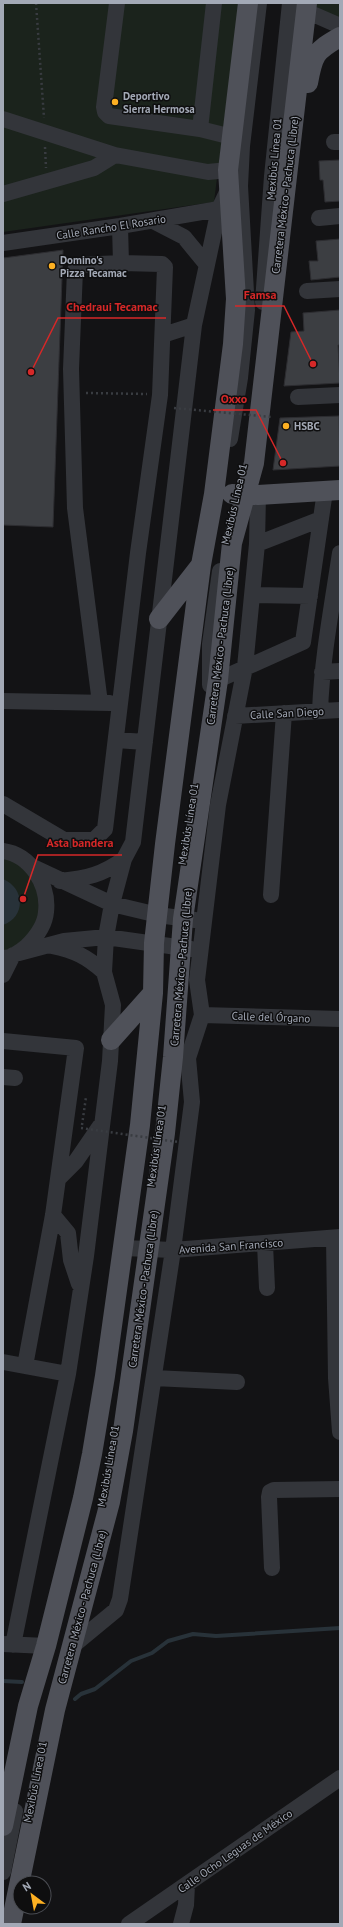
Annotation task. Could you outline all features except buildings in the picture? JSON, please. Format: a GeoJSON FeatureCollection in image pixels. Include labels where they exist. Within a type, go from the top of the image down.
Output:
{"type":"FeatureCollection","features":[{"type":"Feature","properties":{"kind":"main road","name":"Carretera México - Pachuca (Libre)"},"geometry":{"type":"LineString","coordinates":[[11,1924],[55,1710],[70,1648],[110,1502],[123,1431],[136,1249],[140,1125],[153,993],[168,945],[170,917],[209,804],[218,680],[232,543],[235,494],[233,344],[236,299],[229,179],[232,137],[248,3]]}},
{"type":"Feature","properties":{"kind":"main road","name":"Carretera México - Pachuca (Libre)"},"geometry":{"type":"LineString","coordinates":[[3,1826],[28,1706],[44,1652],[83,1498],[105,1376],[165,1133],[181,1057],[168,945],[170,917],[165,844],[201,565],[235,494],[254,463],[306,11]]}},
{"type":"Feature","properties":{"kind":"main road"},"geometry":{"type":"LineString","coordinates":[[287,183],[297,149],[312,61],[323,47],[340,37]]}},
{"type":"Feature","properties":{"kind":"main road"},"geometry":{"type":"LineString","coordinates":[[235,494],[333,490]]}},
{"type":"Feature","properties":{"kind":"main road"},"geometry":{"type":"LineString","coordinates":[[159,619],[201,565]]}},
{"type":"Feature","properties":{"kind":"main road"},"geometry":{"type":"LineString","coordinates":[[111,1040],[130,1016],[153,993]]}},
{"type":"Feature","properties":{"kind":"street"},"geometry":{"type":"LineString","coordinates":[[117,3],[104,106],[106,112],[110,116],[200,129],[232,137]]}},
{"type":"Feature","properties":{"kind":"street"},"geometry":{"type":"LineString","coordinates":[[200,129],[214,3]]}},
{"type":"Feature","properties":{"kind":"street","name":"Mexibús Línea 01"},"geometry":{"type":"LineString","coordinates":[[235,494],[240,378],[247,310],[240,186],[242,146],[259,3]]}},
{"type":"Feature","properties":{"kind":"street","name":"Mexibús Línea 01"},"geometry":{"type":"LineString","coordinates":[[170,917],[206,584],[243,469],[263,309],[272,176],[290,3]]}},
{"type":"Feature","properties":{"kind":"street"},"geometry":{"type":"LineString","coordinates":[[306,11],[340,26]]}},
{"type":"Feature","properties":{"kind":"street"},"geometry":{"type":"LineString","coordinates":[[3,119],[114,155],[208,172],[229,179],[219,209],[194,325],[133,842],[124,859],[112,904],[106,937],[104,972],[113,1005],[111,1040],[81,1289],[68,1374],[8,1644],[44,1652]]}},
{"type":"Feature","properties":{"kind":"street"},"geometry":{"type":"LineString","coordinates":[[3,194],[94,168],[114,155]]}},
{"type":"Feature","properties":{"kind":"street","name":"Calle Rancho El Rosario"},"geometry":{"type":"LineString","coordinates":[[3,244],[153,221],[219,209]]}},
{"type":"Feature","properties":{"kind":"street"},"geometry":{"type":"LineString","coordinates":[[319,218],[340,216]]}},
{"type":"Feature","properties":{"kind":"street"},"geometry":{"type":"LineString","coordinates":[[153,221],[184,237],[207,265]]}},
{"type":"Feature","properties":{"kind":"street"},"geometry":{"type":"LineString","coordinates":[[120,226],[121,263]]}},
{"type":"Feature","properties":{"kind":"street"},"geometry":{"type":"LineString","coordinates":[[3,804],[64,840],[94,840],[105,829],[138,553],[160,395],[164,335],[165,267],[162,264],[121,263],[78,265],[75,270],[71,393],[75,508],[100,703]]}},
{"type":"Feature","properties":{"kind":"street"},"geometry":{"type":"LineString","coordinates":[[307,291],[340,289]]}},
{"type":"Feature","properties":{"kind":"street"},"geometry":{"type":"LineString","coordinates":[[164,335],[194,325]]}},
{"type":"Feature","properties":{"kind":"street"},"geometry":{"type":"LineString","coordinates":[[298,397],[340,395]]}},
{"type":"Feature","properties":{"kind":"street"},"geometry":{"type":"LineString","coordinates":[[218,680],[303,642],[321,519],[333,490]]}},
{"type":"Feature","properties":{"kind":"street"},"geometry":{"type":"LineString","coordinates":[[70,1648],[116,1610],[154,1378],[173,1250],[192,1102],[181,1057],[202,1015],[197,980],[204,920],[209,804],[234,716],[245,667],[257,544],[235,494]]}},
{"type":"Feature","properties":{"kind":"street"},"geometry":{"type":"LineString","coordinates":[[257,544],[321,519]]}},
{"type":"Feature","properties":{"kind":"street"},"geometry":{"type":"LineString","coordinates":[[320,711],[322,672],[334,631],[340,553]]}},
{"type":"Feature","properties":{"kind":"street"},"geometry":{"type":"LineString","coordinates":[[252,596],[310,596]]}},
{"type":"Feature","properties":{"kind":"street"},"geometry":{"type":"LineString","coordinates":[[322,672],[340,671]]}},
{"type":"Feature","properties":{"kind":"street"},"geometry":{"type":"LineString","coordinates":[[3,701],[120,703]]}},
{"type":"Feature","properties":{"kind":"street","name":"Calle San Diego"},"geometry":{"type":"LineString","coordinates":[[234,716],[340,710]]}},
{"type":"Feature","properties":{"kind":"street"},"geometry":{"type":"LineString","coordinates":[[271,895],[284,713]]}},
{"type":"Feature","properties":{"kind":"street"},"geometry":{"type":"LineString","coordinates":[[116,740],[144,742]]}},
{"type":"Feature","properties":{"kind":"street"},"geometry":{"type":"LineString","coordinates":[[5,850],[59,881],[112,904],[170,917],[204,920]]}},
{"type":"Feature","properties":{"kind":"street"},"geometry":{"type":"LineString","coordinates":[[59,881],[87,878],[108,870],[124,859]]}},
{"type":"Feature","properties":{"kind":"street"},"geometry":{"type":"LineString","coordinates":[[3,976],[9,957],[37,936],[46,913],[45,888],[33,867]]}},
{"type":"Feature","properties":{"kind":"street"},"geometry":{"type":"LineString","coordinates":[[9,957],[46,945],[85,937],[106,937],[168,945],[201,952]]}},
{"type":"Feature","properties":{"kind":"street"},"geometry":{"type":"LineString","coordinates":[[46,945],[73,950],[88,958],[104,972]]}},
{"type":"Feature","properties":{"kind":"street","name":"Mexibús Línea 01"},"geometry":{"type":"LineString","coordinates":[[6,1924],[51,1700],[104,1495],[136,1249],[152,1102],[150,1072],[168,945]]}},
{"type":"Feature","properties":{"kind":"street","name":"Calle del Órgano"},"geometry":{"type":"LineString","coordinates":[[202,1015],[340,1019]]}},
{"type":"Feature","properties":{"kind":"street"},"geometry":{"type":"LineString","coordinates":[[3,1041],[76,1048],[59,1178],[25,1366]]}},
{"type":"Feature","properties":{"kind":"street"},"geometry":{"type":"LineString","coordinates":[[59,1178],[76,1161],[102,1123]]}},
{"type":"Feature","properties":{"kind":"street"},"geometry":{"type":"LineString","coordinates":[[53,1215],[68,1233],[71,1260],[81,1289]]}},
{"type":"Feature","properties":{"kind":"street"},"geometry":{"type":"LineString","coordinates":[[337,1238],[340,1432]]}},
{"type":"Feature","properties":{"kind":"street","name":"Avenida San Francisco"},"geometry":{"type":"LineString","coordinates":[[136,1249],[173,1250],[337,1238]]}},
{"type":"Feature","properties":{"kind":"street"},"geometry":{"type":"LineString","coordinates":[[265,1244],[267,1288]]}},
{"type":"Feature","properties":{"kind":"street","name":"Mexibús Línea 01"},"geometry":{"type":"LineString","coordinates":[[3,1872],[31,1734],[92,1500],[136,1249]]}},
{"type":"Feature","properties":{"kind":"street"},"geometry":{"type":"LineString","coordinates":[[3,1362],[68,1374]]}},
{"type":"Feature","properties":{"kind":"street"},"geometry":{"type":"LineString","coordinates":[[154,1378],[237,1382]]}},
{"type":"Feature","properties":{"kind":"street"},"geometry":{"type":"LineString","coordinates":[[272,1568],[270,1492],[274,1490],[340,1489]]}},
{"type":"Feature","properties":{"kind":"street","name":"Calle Ocho Leguas de México"},"geometry":{"type":"LineString","coordinates":[[130,1924],[340,1778]]}},
{"type":"Feature","properties":{"kind":"street"},"geometry":{"type":"LineString","coordinates":[[181,1924],[186,1905],[186,1885]]}},
{"type":"Feature","properties":{"kind":"path"},"geometry":{"type":"LineString","coordinates":[[36,3],[47,182]]}},
{"type":"Feature","properties":{"kind":"path"},"geometry":{"type":"LineString","coordinates":[[71,393],[160,395]]}},
{"type":"Feature","properties":{"kind":"path"},"geometry":{"type":"LineString","coordinates":[[174,408],[272,417]]}},
{"type":"Feature","properties":{"kind":"path"},"geometry":{"type":"LineString","coordinates":[[70,1096],[105,1099]]}},
{"type":"Feature","properties":{"kind":"path"},"geometry":{"type":"LineString","coordinates":[[86,1098],[82,1128],[178,1142]]}},
{"type":"Feature","properties":{"kind":"shaded area","name":"Deportivo Sierra Hermosa"},"geometry":{"type":"Polygon","coordinates":[[[3,3],[239,3],[214,202],[3,232],[3,3]]]}},
{"type":"Feature","properties":{"kind":"shaded area"},"geometry":{"type":"Polygon","coordinates":[[[310,3],[340,3],[340,23],[317,17],[310,3]]]}},
{"type":"Feature","properties":{"kind":"shaded area"},"geometry":{"type":"Polygon","coordinates":[[[3,855],[37,876],[40,923],[18,947],[3,951],[3,855]]]}},
{"type":"Feature","properties":{"kind":"shaded area"},"geometry":{"type":"Polygon","coordinates":[[[3,879],[16,889],[20,902],[16,916],[11,921],[3,925],[3,879]]]}},
{"type":"Feature","properties":{"kind":"waterway"},"geometry":{"type":"LineString","coordinates":[[75,1699],[81,1694],[95,1689],[131,1661],[152,1653],[168,1641],[193,1634],[216,1636],[340,1628]]}},
{"type":"Feature","properties":{"kind":"waterway"},"geometry":{"type":"LineString","coordinates":[[3,1681],[22,1682]]}},
{"type":"Feature","properties":{"kind":"place","name":"Deportivo Sierra Hermosa"},"geometry":{"type":"Point","coordinates":[115,102]}},
{"type":"Feature","properties":{"kind":"place","name":"Domino's Pizza Tecamac"},"geometry":{"type":"Point","coordinates":[52,266]}},
{"type":"Feature","properties":{"kind":"place","name":"Famsa"},"geometry":{"type":"Point","coordinates":[313,364]}},
{"type":"Feature","properties":{"kind":"place","name":"Chedraui Tecamac"},"geometry":{"type":"Point","coordinates":[31,372]}},
{"type":"Feature","properties":{"kind":"place","name":"HSBC"},"geometry":{"type":"Point","coordinates":[286,426]}},
{"type":"Feature","properties":{"kind":"place","name":"Oxxo"},"geometry":{"type":"Point","coordinates":[283,463]}},
{"type":"Feature","properties":{"kind":"place","name":"Asta bandera"},"geometry":{"type":"Point","coordinates":[23,899]}}]}
